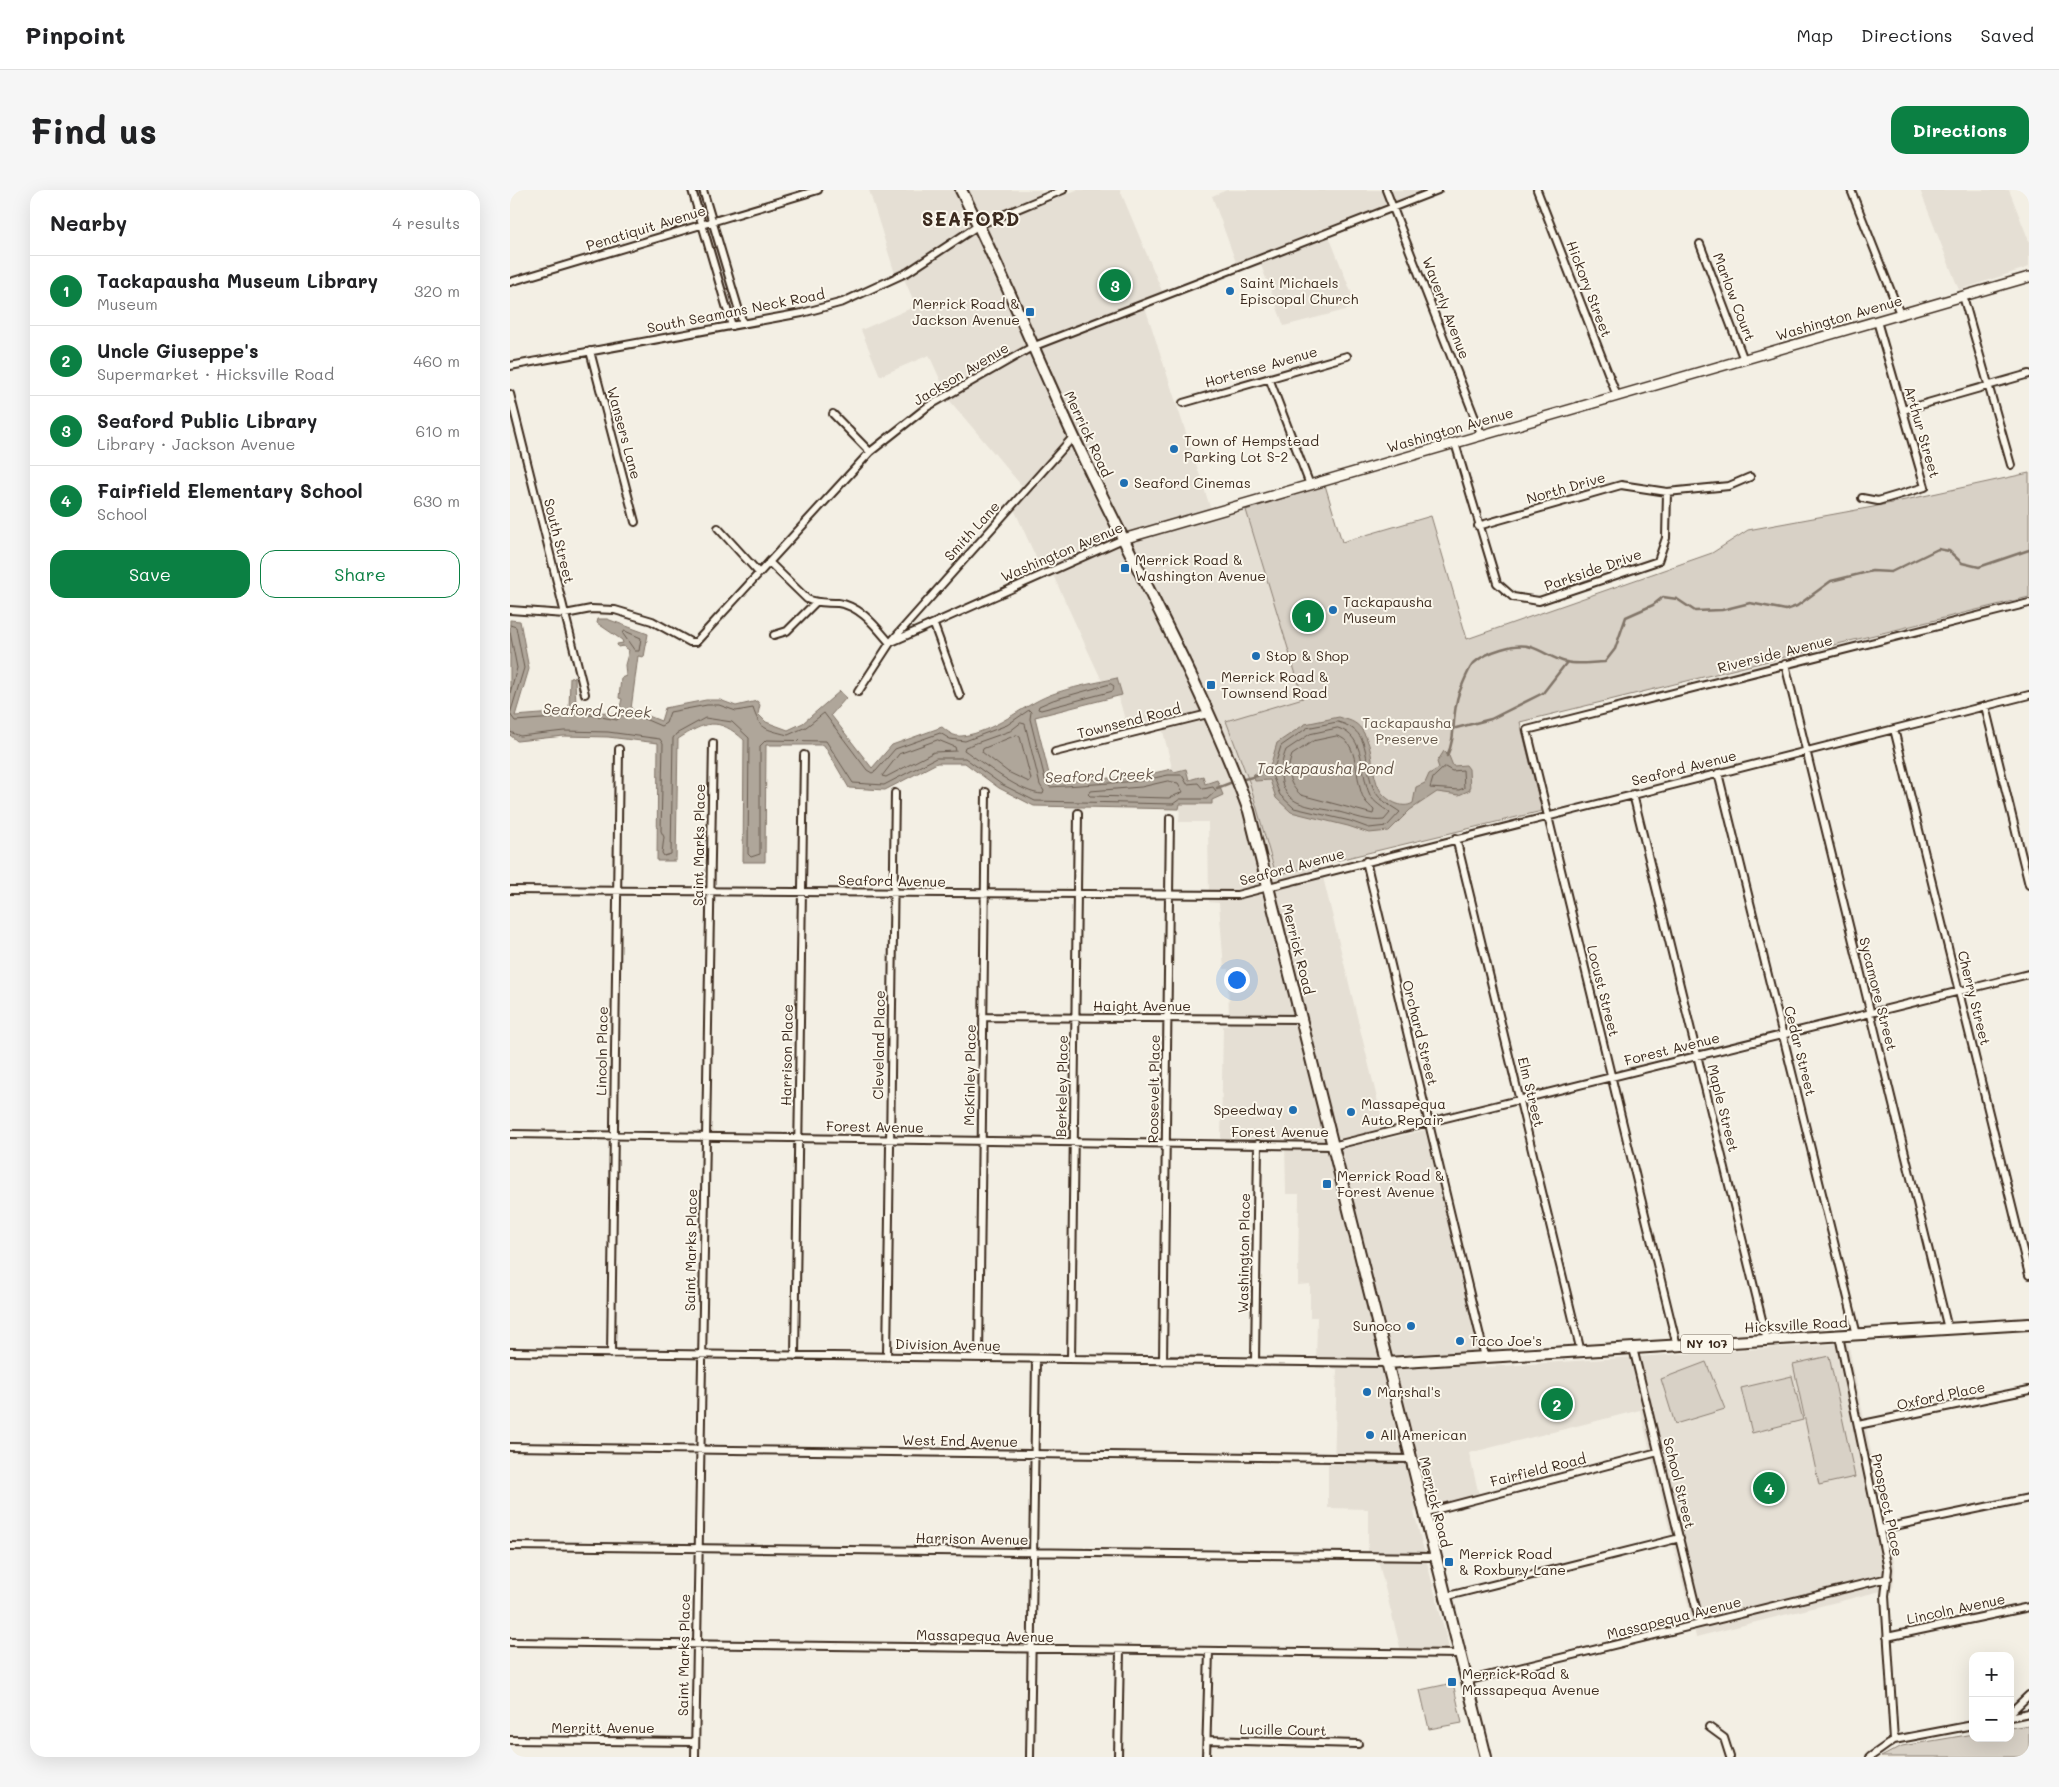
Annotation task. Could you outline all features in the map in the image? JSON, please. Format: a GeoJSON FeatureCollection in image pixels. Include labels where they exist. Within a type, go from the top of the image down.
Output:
{"type":"FeatureCollection","features":[{"type":"Feature","properties":{"kind":"main road","name":"Merrick Road"},"geometry":{"type":"LineString","coordinates":[[961,190],[979,225],[1074,437],[1123,540],[1156,600],[1232,765],[1249,811],[1444,1597],[1486,1757]]}},
{"type":"Feature","properties":{"kind":"main road","name":"Hicksville Road"},"geometry":{"type":"LineString","coordinates":[[1386,1363],[2029,1324]]}},
{"type":"Feature","properties":{"kind":"street"},"geometry":{"type":"LineString","coordinates":[[692,190],[732,326]]}},
{"type":"Feature","properties":{"kind":"street"},"geometry":{"type":"LineString","coordinates":[[703,190],[743,324]]}},
{"type":"Feature","properties":{"kind":"street","name":"Penatiquit Avenue"},"geometry":{"type":"LineString","coordinates":[[510,282],[818,190]]}},
{"type":"Feature","properties":{"kind":"street","name":"South Seamans Neck Road"},"geometry":{"type":"LineString","coordinates":[[510,366],[802,314],[843,302],[908,272],[979,225],[1063,190]]}},
{"type":"Feature","properties":{"kind":"street","name":"Waverly Avenue"},"geometry":{"type":"LineString","coordinates":[[1386,190],[1482,436]]}},
{"type":"Feature","properties":{"kind":"street","name":"Jackson Avenue"},"geometry":{"type":"LineString","coordinates":[[510,610],[565,614],[591,609],[615,610],[652,621],[694,642],[702,636],[870,452],[926,407],[1032,346],[1438,190]]}},
{"type":"Feature","properties":{"kind":"street","name":"Hickory Street"},"geometry":{"type":"LineString","coordinates":[[1537,190],[1617,396]]}},
{"type":"Feature","properties":{"kind":"street"},"geometry":{"type":"LineString","coordinates":[[1851,190],[1900,314]]}},
{"type":"Feature","properties":{"kind":"street","name":"Marlow Court"},"geometry":{"type":"LineString","coordinates":[[1700,244],[1744,360]]}},
{"type":"Feature","properties":{"kind":"street","name":"Washington Avenue"},"geometry":{"type":"LineString","coordinates":[[890,643],[1123,540],[2029,277]]}},
{"type":"Feature","properties":{"kind":"street"},"geometry":{"type":"LineString","coordinates":[[1963,296],[2011,465]]}},
{"type":"Feature","properties":{"kind":"street","name":"Arthur Street"},"geometry":{"type":"LineString","coordinates":[[1862,498],[1878,501],[1925,487],[1877,321]]}},
{"type":"Feature","properties":{"kind":"street","name":"Wansers Lane"},"geometry":{"type":"LineString","coordinates":[[590,351],[635,522]]}},
{"type":"Feature","properties":{"kind":"street","name":"Hortense Avenue"},"geometry":{"type":"LineString","coordinates":[[1183,403],[1347,356]]}},
{"type":"Feature","properties":{"kind":"street"},"geometry":{"type":"LineString","coordinates":[[1903,410],[2029,374]]}},
{"type":"Feature","properties":{"kind":"street"},"geometry":{"type":"LineString","coordinates":[[1269,378],[1310,485]]}},
{"type":"Feature","properties":{"kind":"street","name":"South Street"},"geometry":{"type":"LineString","coordinates":[[510,394],[585,694]]}},
{"type":"Feature","properties":{"kind":"street"},"geometry":{"type":"LineString","coordinates":[[833,414],[870,452]]}},
{"type":"Feature","properties":{"kind":"street","name":"Smith Lane"},"geometry":{"type":"LineString","coordinates":[[858,692],[890,643],[1074,437]]}},
{"type":"Feature","properties":{"kind":"street","name":"Parkside Drive"},"geometry":{"type":"LineString","coordinates":[[1455,443],[1478,526],[1497,583],[1513,597],[1539,601],[1658,560],[1666,538],[1667,492]]}},
{"type":"Feature","properties":{"kind":"street","name":"North Drive"},"geometry":{"type":"LineString","coordinates":[[1478,526],[1621,485],[1667,492],[1729,486],[1750,477]]}},
{"type":"Feature","properties":{"kind":"street"},"geometry":{"type":"LineString","coordinates":[[718,528],[759,573]]}},
{"type":"Feature","properties":{"kind":"street"},"geometry":{"type":"LineString","coordinates":[[769,562],[808,599],[815,603],[838,603],[856,609],[870,620],[890,643]]}},
{"type":"Feature","properties":{"kind":"street"},"geometry":{"type":"LineString","coordinates":[[774,635],[787,631],[815,603]]}},
{"type":"Feature","properties":{"kind":"street","name":"Riverside Avenue"},"geometry":{"type":"LineString","coordinates":[[1527,730],[2029,603]]}},
{"type":"Feature","properties":{"kind":"street"},"geometry":{"type":"LineString","coordinates":[[934,624],[960,696]]}},
{"type":"Feature","properties":{"kind":"street","name":"Sycamore Street"},"geometry":{"type":"LineString","coordinates":[[1785,664],[1948,1329]]}},
{"type":"Feature","properties":{"kind":"street","name":"Seaford Avenue"},"geometry":{"type":"LineString","coordinates":[[510,890],[1231,896],[2029,695]]}},
{"type":"Feature","properties":{"kind":"street"},"geometry":{"type":"LineString","coordinates":[[1985,706],[2029,886]]}},
{"type":"Feature","properties":{"kind":"street","name":"Townsend Road"},"geometry":{"type":"LineString","coordinates":[[1055,752],[1208,714]]}},
{"type":"Feature","properties":{"kind":"street","name":"Cherry Street"},"geometry":{"type":"LineString","coordinates":[[1894,729],[2029,1274]]}},
{"type":"Feature","properties":{"kind":"street","name":"Locust Street"},"geometry":{"type":"LineString","coordinates":[[1527,730],[1677,1346]]}},
{"type":"Feature","properties":{"kind":"street","name":"Saint Marks Place"},"geometry":{"type":"LineString","coordinates":[[694,1757],[713,743]]}},
{"type":"Feature","properties":{"kind":"street","name":"Lincoln Place"},"geometry":{"type":"LineString","coordinates":[[611,1354],[619,749]]}},
{"type":"Feature","properties":{"kind":"street","name":"Harrison Place"},"geometry":{"type":"LineString","coordinates":[[795,1356],[804,755]]}},
{"type":"Feature","properties":{"kind":"street","name":"Cedar Street"},"geometry":{"type":"LineString","coordinates":[[1718,773],[1857,1335]]}},
{"type":"Feature","properties":{"kind":"street","name":"McKinley Place"},"geometry":{"type":"LineString","coordinates":[[979,1358],[986,792]]}},
{"type":"Feature","properties":{"kind":"street","name":"Cleveland Place"},"geometry":{"type":"LineString","coordinates":[[887,1357],[895,793]]}},
{"type":"Feature","properties":{"kind":"street","name":"Maple Street"},"geometry":{"type":"LineString","coordinates":[[1633,794],[1767,1340]]}},
{"type":"Feature","properties":{"kind":"street","name":"Berkeley Place"},"geometry":{"type":"LineString","coordinates":[[1071,1360],[1078,813]]}},
{"type":"Feature","properties":{"kind":"street","name":"Roosevelt Place"},"geometry":{"type":"LineString","coordinates":[[1163,1361],[1170,818]]}},
{"type":"Feature","properties":{"kind":"street","name":"Elm Street"},"geometry":{"type":"LineString","coordinates":[[1456,838],[1581,1352]]}},
{"type":"Feature","properties":{"kind":"street","name":"Orchard Street"},"geometry":{"type":"LineString","coordinates":[[1366,861],[1485,1357]]}},
{"type":"Feature","properties":{"kind":"street","name":"Forest Avenue"},"geometry":{"type":"LineString","coordinates":[[510,1134],[1332,1146],[2029,974]]}},
{"type":"Feature","properties":{"kind":"street","name":"Haight Avenue"},"geometry":{"type":"LineString","coordinates":[[983,1017],[1301,1019]]}},
{"type":"Feature","properties":{"kind":"street","name":"Washington Place"},"geometry":{"type":"LineString","coordinates":[[1255,1362],[1258,1144]]}},
{"type":"Feature","properties":{"kind":"street","name":"Prospect Place"},"geometry":{"type":"LineString","coordinates":[[1839,1336],[1888,1569],[1885,1596],[1894,1740]]}},
{"type":"Feature","properties":{"kind":"street","name":"School Street"},"geometry":{"type":"LineString","coordinates":[[1633,1348],[1700,1624]]}},
{"type":"Feature","properties":{"kind":"street","name":"Division Avenue"},"geometry":{"type":"LineString","coordinates":[[510,1352],[1386,1363]]}},
{"type":"Feature","properties":{"kind":"street"},"geometry":{"type":"LineString","coordinates":[[1030,1757],[1036,1359]]}},
{"type":"Feature","properties":{"kind":"street","name":"Oxford Place"},"geometry":{"type":"LineString","coordinates":[[1858,1426],[2029,1390]]}},
{"type":"Feature","properties":{"kind":"street","name":"West End Avenue"},"geometry":{"type":"LineString","coordinates":[[510,1447],[1410,1459]]}},
{"type":"Feature","properties":{"kind":"street","name":"Fairfield Road"},"geometry":{"type":"LineString","coordinates":[[1423,1513],[1658,1452]]}},
{"type":"Feature","properties":{"kind":"street"},"geometry":{"type":"LineString","coordinates":[[1880,1529],[2029,1498]]}},
{"type":"Feature","properties":{"kind":"street"},"geometry":{"type":"LineString","coordinates":[[1444,1597],[1680,1538]]}},
{"type":"Feature","properties":{"kind":"street","name":"Harrison Avenue"},"geometry":{"type":"LineString","coordinates":[[510,1546],[1434,1557]]}},
{"type":"Feature","properties":{"kind":"street","name":"Massapequa Avenue"},"geometry":{"type":"LineString","coordinates":[[1466,1682],[1888,1578]]}},
{"type":"Feature","properties":{"kind":"street","name":"Lincoln Avenue"},"geometry":{"type":"LineString","coordinates":[[1887,1637],[2029,1607]]}},
{"type":"Feature","properties":{"kind":"street","name":"Massapequa Avenue"},"geometry":{"type":"LineString","coordinates":[[510,1642],[1459,1654]]}},
{"type":"Feature","properties":{"kind":"street"},"geometry":{"type":"LineString","coordinates":[[1118,1757],[1120,1650]]}},
{"type":"Feature","properties":{"kind":"street"},"geometry":{"type":"LineString","coordinates":[[1206,1757],[1209,1651]]}},
{"type":"Feature","properties":{"kind":"street"},"geometry":{"type":"LineString","coordinates":[[2014,1709],[2029,1695]]}},
{"type":"Feature","properties":{"kind":"street"},"geometry":{"type":"LineString","coordinates":[[2014,1716],[2029,1713]]}},
{"type":"Feature","properties":{"kind":"street"},"geometry":{"type":"LineString","coordinates":[[1870,1757],[1894,1740],[1969,1726]]}},
{"type":"Feature","properties":{"kind":"street"},"geometry":{"type":"LineString","coordinates":[[1710,1727],[1724,1738],[1730,1757]]}},
{"type":"Feature","properties":{"kind":"street","name":"Merritt Avenue"},"geometry":{"type":"LineString","coordinates":[[510,1740],[695,1742]]}},
{"type":"Feature","properties":{"kind":"street","name":"Lucille Court"},"geometry":{"type":"LineString","coordinates":[[1207,1740],[1358,1744]]}},
{"type":"Feature","properties":{"kind":"shaded area"},"geometry":{"type":"Polygon","coordinates":[[[869,190],[1040,190],[1046,203],[1076,190],[1120,190],[1165,298],[1145,307],[1214,519],[1246,510],[1303,698],[1226,722],[1250,784],[1276,875],[1320,865],[1387,1139],[1425,1130],[1485,1367],[1848,1343],[1895,1566],[1893,1588],[1696,1637],[1640,1410],[1469,1453],[1479,1495],[1414,1512],[1450,1652],[1401,1651],[1378,1560],[1368,1560],[1368,1509],[1328,1508],[1328,1464],[1334,1464],[1337,1369],[1316,1368],[1317,1317],[1310,1317],[1310,1284],[1298,1285],[1299,1194],[1286,1194],[1285,1140],[1221,1139],[1223,1026],[1229,1025],[1228,969],[1224,969],[1219,903],[1209,902],[1208,822],[1179,822],[1180,804],[1211,804],[1212,800],[1222,795],[1217,781],[1205,784],[1173,772],[1160,719],[1127,727],[1118,695],[1121,695],[1117,678],[1102,681],[1053,575],[1050,570],[1043,573],[1014,509],[1027,492],[950,401],[929,355],[880,376],[861,330],[916,306],[901,272],[895,274],[869,190]]]}},
{"type":"Feature","properties":{"kind":"shaded area"},"geometry":{"type":"Polygon","coordinates":[[[1227,190],[1434,190],[1327,231],[1357,307],[1284,326],[1259,260],[1238,268],[1212,196],[1227,190]]]}},
{"type":"Feature","properties":{"kind":"shaded area"},"geometry":{"type":"Polygon","coordinates":[[[1920,190],[2009,190],[2029,241],[2029,267],[1959,290],[1920,190]]]}},
{"type":"Feature","properties":{"kind":"green space"},"geometry":{"type":"Polygon","coordinates":[[[693,190],[701,190],[711,220],[703,223],[693,190]]]}},
{"type":"Feature","properties":{"kind":"green space"},"geometry":{"type":"Polygon","coordinates":[[[712,224],[741,322],[733,324],[704,226],[712,224]]]}},
{"type":"Feature","properties":{"kind":"green space","name":"Tackapausha Preserve"},"geometry":{"type":"Polygon","coordinates":[[[2029,473],[2029,597],[1520,722],[1542,811],[1276,875],[1250,784],[1226,721],[1303,698],[1246,510],[1325,485],[1342,542],[1431,516],[1467,639],[1712,553],[1748,530],[1873,507],[2029,473]]]}},
{"type":"Feature","properties":{"kind":"green space"},"geometry":{"type":"Polygon","coordinates":[[[1829,1356],[1855,1477],[1819,1485],[1793,1364],[1829,1356]]]}},
{"type":"Feature","properties":{"kind":"green space"},"geometry":{"type":"Polygon","coordinates":[[[1706,1362],[1725,1409],[1675,1424],[1661,1379],[1706,1362]]]}},
{"type":"Feature","properties":{"kind":"green space"},"geometry":{"type":"Polygon","coordinates":[[[1792,1376],[1803,1420],[1752,1433],[1741,1388],[1792,1376]]]}},
{"type":"Feature","properties":{"kind":"green space"},"geometry":{"type":"Polygon","coordinates":[[[1453,1683],[1462,1723],[1429,1729],[1420,1690],[1453,1683]]]}},
{"type":"Feature","properties":{"kind":"green space"},"geometry":{"type":"Polygon","coordinates":[[[2029,1725],[2029,1757],[1881,1757],[1902,1746],[1969,1735],[1969,1742],[2014,1742],[2014,1727],[2029,1725]]]}},
{"type":"Feature","properties":{"kind":"water"},"geometry":{"type":"Polygon","coordinates":[[[598,619],[607,619],[648,634],[644,657],[638,656],[631,709],[661,721],[665,708],[706,700],[720,700],[736,706],[757,701],[760,705],[758,714],[766,722],[788,730],[803,723],[840,691],[846,698],[831,715],[872,768],[892,745],[942,727],[956,736],[974,734],[1050,695],[1075,687],[1117,678],[1122,695],[1035,717],[1051,782],[1140,776],[1172,769],[1174,772],[1186,769],[1189,780],[1203,776],[1205,784],[1217,780],[1223,795],[1212,800],[1212,804],[1180,804],[1179,809],[1034,806],[999,788],[965,763],[937,763],[885,790],[849,788],[824,745],[766,745],[765,862],[743,862],[744,740],[727,727],[711,724],[696,729],[678,739],[676,861],[657,861],[658,743],[608,737],[564,736],[517,741],[510,735],[510,620],[520,621],[529,669],[515,716],[554,713],[569,709],[570,678],[575,677],[576,707],[618,715],[622,699],[619,698],[621,678],[626,676],[625,665],[629,650],[623,646],[618,647],[617,644],[623,643],[622,640],[597,623],[598,619]]]}},
{"type":"Feature","properties":{"kind":"water","name":"Tackapausha Pond"},"geometry":{"type":"Polygon","coordinates":[[[1339,717],[1349,720],[1362,730],[1369,745],[1375,776],[1380,790],[1395,803],[1409,805],[1413,803],[1416,787],[1425,783],[1429,774],[1439,768],[1437,762],[1444,751],[1449,756],[1453,766],[1466,765],[1469,769],[1470,790],[1459,795],[1437,792],[1410,810],[1389,831],[1369,833],[1291,812],[1276,798],[1270,780],[1255,781],[1253,774],[1269,770],[1277,743],[1305,724],[1339,717]]]}},
{"type":"Feature","properties":{"kind":"waterway","name":"Seaford Creek"},"geometry":{"type":"LineString","coordinates":[[1447,756],[1452,740],[1455,709],[1459,693],[1470,668],[1479,659],[1501,649],[1525,646],[1566,662],[1605,662],[1615,649],[1626,617],[1653,605],[1663,597],[1677,599],[1695,611],[1722,610],[1750,603],[1786,610],[1797,606],[1831,581],[1872,571],[1891,572],[1938,549],[1949,551],[1962,563],[1979,567],[2029,550]]}},
{"type":"Feature","properties":{"kind":"waterway"},"geometry":{"type":"LineString","coordinates":[[1456,728],[1491,719],[1543,693],[1567,662]]}},
{"type":"Feature","properties":{"kind":"waterway","name":"Seaford Creek"},"geometry":{"type":"LineString","coordinates":[[1244,779],[1257,776]]}},
{"type":"Feature","properties":{"kind":"waterway","name":"Seaford Creek"},"geometry":{"type":"LineString","coordinates":[[1217,788],[1230,783]]}},
{"type":"Feature","properties":{"kind":"place","name":"Seaford Public Library"},"geometry":{"type":"Point","coordinates":[1115,285]}},
{"type":"Feature","properties":{"kind":"place","name":"Saint Michaels Episcopal Church"},"geometry":{"type":"Point","coordinates":[1230,291]}},
{"type":"Feature","properties":{"kind":"place","name":"Merrick Road & Jackson Avenue"},"geometry":{"type":"Point","coordinates":[1030,312]}},
{"type":"Feature","properties":{"kind":"place","name":"Town of Hempstead Parking Lot S-2"},"geometry":{"type":"Point","coordinates":[1174,449]}},
{"type":"Feature","properties":{"kind":"place","name":"Seaford Cinemas"},"geometry":{"type":"Point","coordinates":[1124,483]}},
{"type":"Feature","properties":{"kind":"place","name":"Merrick Road & Washington Avenue"},"geometry":{"type":"Point","coordinates":[1125,568]}},
{"type":"Feature","properties":{"kind":"place","name":"Tackapausha Museum"},"geometry":{"type":"Point","coordinates":[1333,610]}},
{"type":"Feature","properties":{"kind":"place","name":"Tackapausha Museum Library"},"geometry":{"type":"Point","coordinates":[1308,616]}},
{"type":"Feature","properties":{"kind":"place","name":"Stop & Shop"},"geometry":{"type":"Point","coordinates":[1256,656]}},
{"type":"Feature","properties":{"kind":"place","name":"Merrick Road & Townsend Road"},"geometry":{"type":"Point","coordinates":[1211,685]}},
{"type":"Feature","properties":{"kind":"place","name":"Speedway"},"geometry":{"type":"Point","coordinates":[1293,1110]}},
{"type":"Feature","properties":{"kind":"place","name":"Massapequa Auto Repair"},"geometry":{"type":"Point","coordinates":[1351,1112]}},
{"type":"Feature","properties":{"kind":"place","name":"Merrick Road & Forest Avenue"},"geometry":{"type":"Point","coordinates":[1327,1184]}},
{"type":"Feature","properties":{"kind":"place","name":"Sunoco"},"geometry":{"type":"Point","coordinates":[1411,1326]}},
{"type":"Feature","properties":{"kind":"place","name":"Taco Joe's"},"geometry":{"type":"Point","coordinates":[1460,1341]}},
{"type":"Feature","properties":{"kind":"place","name":"Marshal's"},"geometry":{"type":"Point","coordinates":[1367,1392]}},
{"type":"Feature","properties":{"kind":"place","name":"Uncle Giuseppe's"},"geometry":{"type":"Point","coordinates":[1557,1404]}},
{"type":"Feature","properties":{"kind":"place","name":"All American"},"geometry":{"type":"Point","coordinates":[1370,1435]}},
{"type":"Feature","properties":{"kind":"place","name":"Fairfield Elementary School"},"geometry":{"type":"Point","coordinates":[1769,1488]}},
{"type":"Feature","properties":{"kind":"place","name":"Merrick Road & Roxbury Lane"},"geometry":{"type":"Point","coordinates":[1449,1562]}},
{"type":"Feature","properties":{"kind":"place","name":"Merrick Road & Massapequa Avenue"},"geometry":{"type":"Point","coordinates":[1452,1682]}},
{"type":"Feature","properties":{"kind":"district","name":"SEAFORD"},"geometry":{"type":"Point","coordinates":[971,219]}}]}
